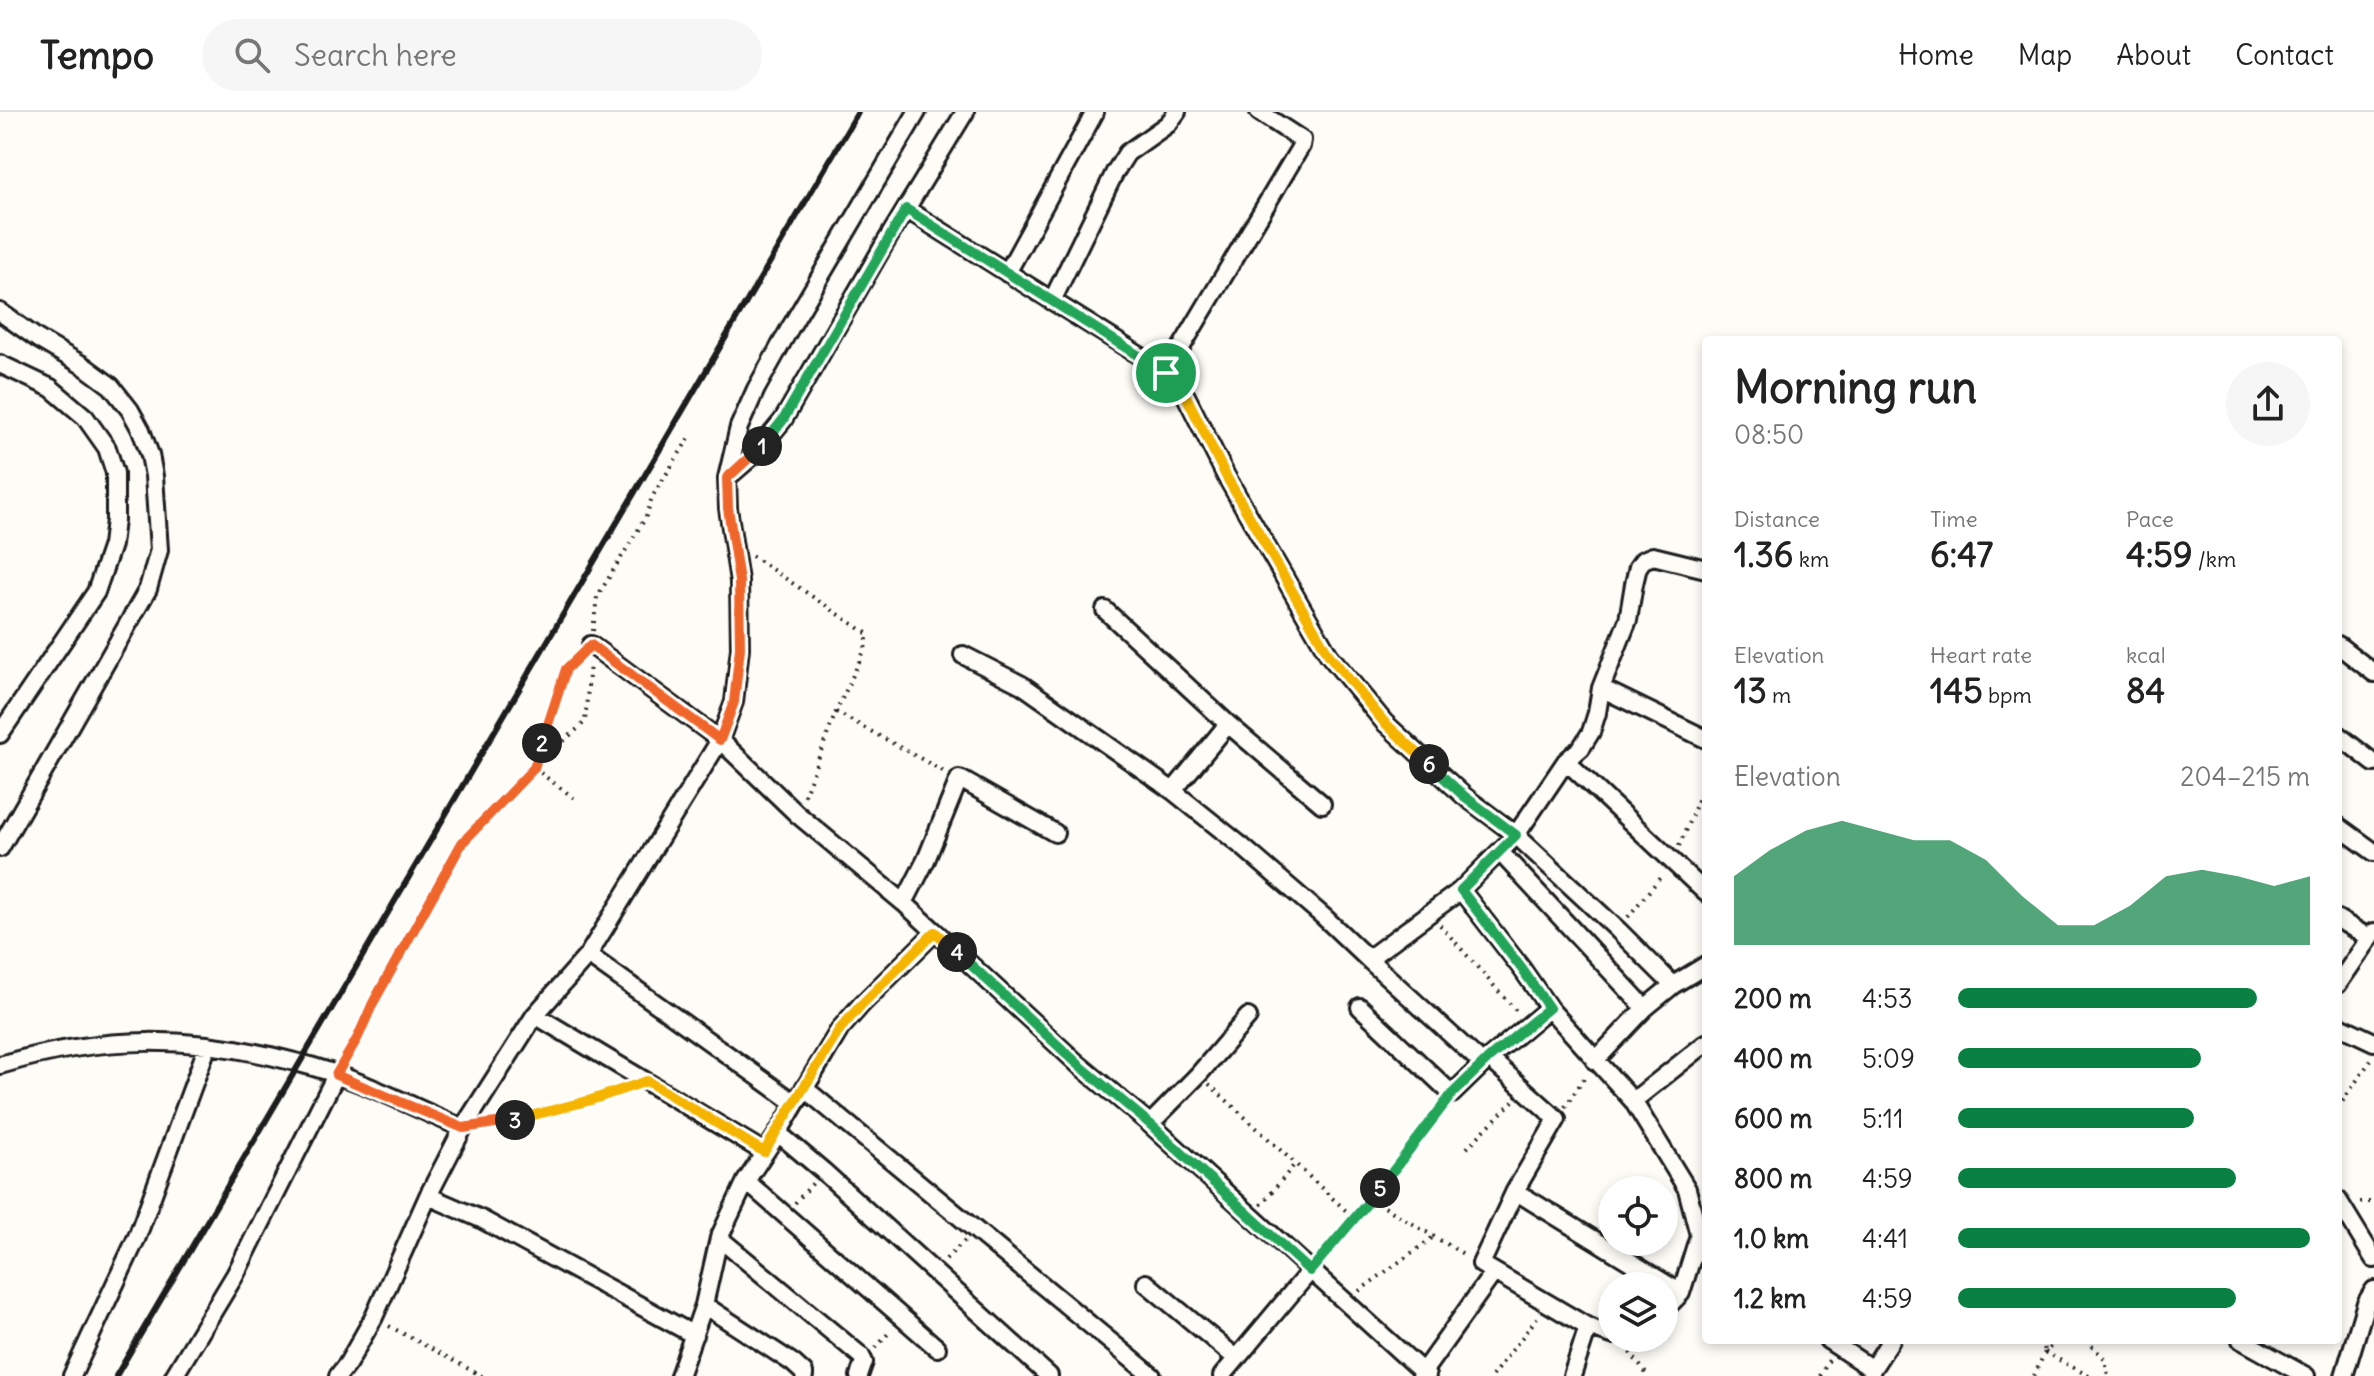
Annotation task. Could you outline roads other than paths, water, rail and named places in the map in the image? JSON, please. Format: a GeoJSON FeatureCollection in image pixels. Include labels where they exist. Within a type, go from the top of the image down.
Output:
{"type":"FeatureCollection","features":[{"type":"Feature","properties":{"kind":"street"},"geometry":{"type":"LineString","coordinates":[[338,1376],[374,1317],[428,1196],[463,1128],[535,1015],[588,955],[720,740],[734,702],[740,648],[739,581],[728,508],[727,478],[739,427],[790,328],[917,112]]}},
{"type":"Feature","properties":{"kind":"street"},"geometry":{"type":"LineString","coordinates":[[727,478],[755,454],[783,420],[965,112]]}},
{"type":"Feature","properties":{"kind":"street"},"geometry":{"type":"LineString","coordinates":[[1007,273],[1095,112]]}},
{"type":"Feature","properties":{"kind":"street"},"geometry":{"type":"LineString","coordinates":[[1052,301],[1127,153],[1168,124],[1177,112]]}},
{"type":"Feature","properties":{"kind":"street"},"geometry":{"type":"LineString","coordinates":[[1166,373],[1301,146],[1302,140],[1296,135],[1259,112]]}},
{"type":"Feature","properties":{"kind":"street"},"geometry":{"type":"LineString","coordinates":[[906,209],[1166,373],[1186,396],[1226,476],[1329,655],[1384,722],[1464,796],[1516,835],[1673,985]]}},
{"type":"Feature","properties":{"kind":"street"},"geometry":{"type":"LineString","coordinates":[[0,312],[111,386],[130,410],[150,455],[159,550],[148,589],[0,848]]}},
{"type":"Feature","properties":{"kind":"street"},"geometry":{"type":"LineString","coordinates":[[0,364],[51,388],[85,417],[107,448],[115,473],[112,545],[96,592],[0,734]]}},
{"type":"Feature","properties":{"kind":"street"},"geometry":{"type":"LineString","coordinates":[[1368,959],[1431,915],[1500,852],[1516,835],[1566,761],[1581,748],[1591,732],[1601,688],[1628,620],[1634,584],[1643,560],[1653,556],[1702,568]]}},
{"type":"Feature","properties":{"kind":"street"},"geometry":{"type":"LineString","coordinates":[[1105,610],[1228,724],[1322,804]]}},
{"type":"Feature","properties":{"kind":"street"},"geometry":{"type":"LineString","coordinates":[[591,645],[720,740],[797,814],[904,903],[1078,1064],[1252,1216],[1423,1375],[1488,1268],[1515,1191],[1557,1119],[1368,959],[1244,848],[1173,791],[1022,685],[963,655]]}},
{"type":"Feature","properties":{"kind":"street"},"geometry":{"type":"LineString","coordinates":[[2342,648],[2374,673]]}},
{"type":"Feature","properties":{"kind":"street"},"geometry":{"type":"LineString","coordinates":[[1601,688],[1702,737]]}},
{"type":"Feature","properties":{"kind":"street"},"geometry":{"type":"LineString","coordinates":[[1173,791],[1228,724]]}},
{"type":"Feature","properties":{"kind":"street"},"geometry":{"type":"LineString","coordinates":[[2342,738],[2374,763]]}},
{"type":"Feature","properties":{"kind":"street"},"geometry":{"type":"LineString","coordinates":[[1566,761],[1702,889]]}},
{"type":"Feature","properties":{"kind":"street"},"geometry":{"type":"LineString","coordinates":[[904,903],[926,860],[959,779],[1055,833]]}},
{"type":"Feature","properties":{"kind":"street"},"geometry":{"type":"LineString","coordinates":[[2342,829],[2374,852]]}},
{"type":"Feature","properties":{"kind":"street"},"geometry":{"type":"LineString","coordinates":[[1500,852],[1645,1008]]}},
{"type":"Feature","properties":{"kind":"street"},"geometry":{"type":"LineString","coordinates":[[1461,890],[1549,1008],[1633,1101],[1687,1189],[1702,1237],[1678,1296]]}},
{"type":"Feature","properties":{"kind":"street"},"geometry":{"type":"LineString","coordinates":[[2342,921],[2371,935],[2342,978]]}},
{"type":"Feature","properties":{"kind":"street"},"geometry":{"type":"LineString","coordinates":[[679,1376],[704,1305],[719,1238],[746,1181],[840,1029],[935,932]]}},
{"type":"Feature","properties":{"kind":"street"},"geometry":{"type":"LineString","coordinates":[[588,955],[799,1096],[975,1231],[1152,1376]]}},
{"type":"Feature","properties":{"kind":"street"},"geometry":{"type":"LineString","coordinates":[[1595,1061],[1645,1008],[1673,985],[1702,970]]}},
{"type":"Feature","properties":{"kind":"street"},"geometry":{"type":"LineString","coordinates":[[1360,1007],[1452,1094],[1549,1008]]}},
{"type":"Feature","properties":{"kind":"street"},"geometry":{"type":"LineString","coordinates":[[535,1015],[764,1152]]}},
{"type":"Feature","properties":{"kind":"street"},"geometry":{"type":"LineString","coordinates":[[1150,1124],[1248,1017]]}},
{"type":"Feature","properties":{"kind":"street"},"geometry":{"type":"LineString","coordinates":[[2342,1027],[2374,1042]]}},
{"type":"Feature","properties":{"kind":"street"},"geometry":{"type":"LineString","coordinates":[[0,1065],[44,1051],[106,1043],[160,1040],[208,1045],[300,1063],[463,1128]]}},
{"type":"Feature","properties":{"kind":"street"},"geometry":{"type":"LineString","coordinates":[[72,1376],[137,1237],[208,1045]]}},
{"type":"Feature","properties":{"kind":"street"},"geometry":{"type":"LineString","coordinates":[[1633,1101],[1702,1050]]}},
{"type":"Feature","properties":{"kind":"street"},"geometry":{"type":"LineString","coordinates":[[174,1376],[235,1275],[336,1075]]}},
{"type":"Feature","properties":{"kind":"street"},"geometry":{"type":"LineString","coordinates":[[778,1133],[1049,1376]]}},
{"type":"Feature","properties":{"kind":"street"},"geometry":{"type":"LineString","coordinates":[[746,1181],[937,1348]]}},
{"type":"Feature","properties":{"kind":"street"},"geometry":{"type":"LineString","coordinates":[[1515,1191],[1681,1293]]}},
{"type":"Feature","properties":{"kind":"street"},"geometry":{"type":"LineString","coordinates":[[428,1196],[481,1219],[694,1335]]}},
{"type":"Feature","properties":{"kind":"street"},"geometry":{"type":"LineString","coordinates":[[2342,1207],[2374,1259]]}},
{"type":"Feature","properties":{"kind":"street"},"geometry":{"type":"LineString","coordinates":[[719,1238],[861,1356],[861,1369]]}},
{"type":"Feature","properties":{"kind":"street"},"geometry":{"type":"LineString","coordinates":[[1488,1268],[1598,1330]]}},
{"type":"Feature","properties":{"kind":"street"},"geometry":{"type":"LineString","coordinates":[[1222,1376],[1310,1271]]}},
{"type":"Feature","properties":{"kind":"street"},"geometry":{"type":"LineString","coordinates":[[1146,1283],[1236,1358]]}},
{"type":"Feature","properties":{"kind":"street"},"geometry":{"type":"LineString","coordinates":[[2344,1376],[2366,1303],[2374,1290]]}},
{"type":"Feature","properties":{"kind":"street"},"geometry":{"type":"LineString","coordinates":[[704,1305],[793,1363],[804,1376]]}},
{"type":"Feature","properties":{"kind":"street"},"geometry":{"type":"LineString","coordinates":[[1572,1376],[1588,1327]]}},
{"type":"Feature","properties":{"kind":"street"},"geometry":{"type":"LineString","coordinates":[[1833,1344],[1871,1372],[1888,1344]]}},
{"type":"Feature","properties":{"kind":"street"},"geometry":{"type":"LineString","coordinates":[[2248,1344],[2306,1376]]}},
{"type":"Feature","properties":{"kind":"railway"},"geometry":{"type":"LineString","coordinates":[[116,1376],[858,112]]}}]}
